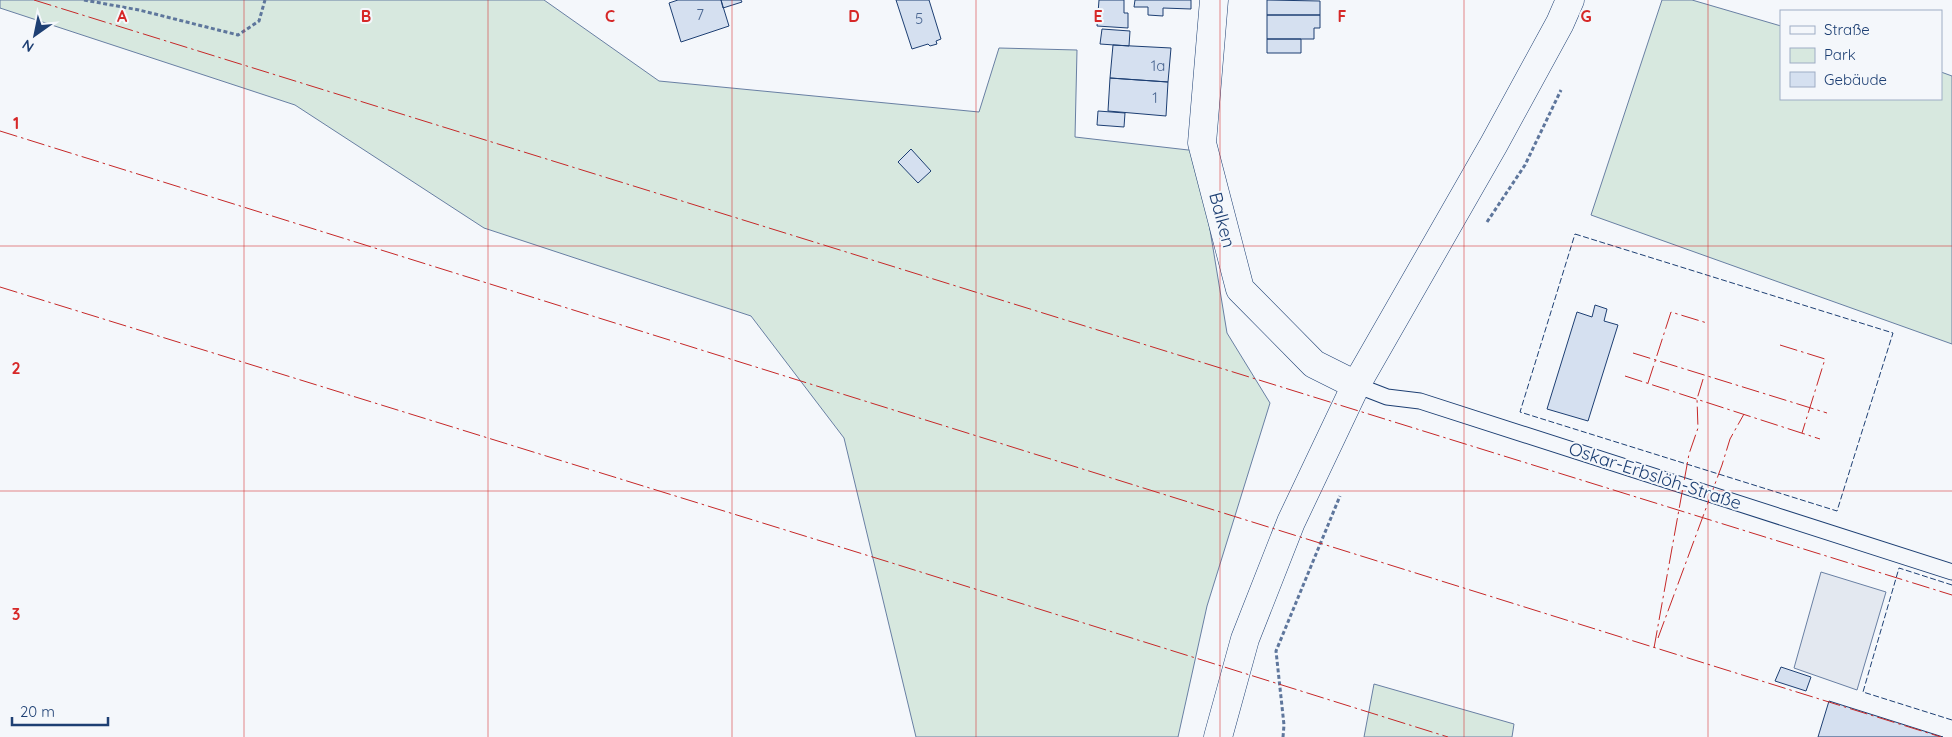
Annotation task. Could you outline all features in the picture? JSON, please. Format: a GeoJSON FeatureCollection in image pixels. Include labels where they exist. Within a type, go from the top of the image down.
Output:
{"type":"FeatureCollection","features":[{"type":"Feature","properties":{"kind":"main road","name":"Balken"},"geometry":{"type":"LineString","coordinates":[[1214,0],[1202,143],[1240,289],[1314,364],[1356,385]]}},
{"type":"Feature","properties":{"kind":"main road"},"geometry":{"type":"LineString","coordinates":[[1218,737],[1248,630],[1291,522],[1356,385],[1494,144],[1560,23],[1570,0]]}},
{"type":"Feature","properties":{"kind":"lane","name":"Oskar-Erbslöh-Straße"},"geometry":{"type":"LineString","coordinates":[[1356,385],[1387,396],[1420,401],[1952,572]]}},
{"type":"Feature","properties":{"kind":"path"},"geometry":{"type":"LineString","coordinates":[[84,0],[139,10],[238,35],[259,21],[265,0]]}},
{"type":"Feature","properties":{"kind":"path"},"geometry":{"type":"LineString","coordinates":[[1283,737],[1284,724],[1276,651],[1343,487]]}},
{"type":"Feature","properties":{"kind":"green space"},"geometry":{"type":"Polygon","coordinates":[[[0,0],[544,0],[659,81],[979,112],[999,48],[1077,50],[1075,137],[1197,151],[1227,333],[1270,403],[1207,606],[1178,737],[916,737],[844,438],[751,316],[484,228],[295,105],[0,8],[0,0]]]}},
{"type":"Feature","properties":{"kind":"green space"},"geometry":{"type":"Polygon","coordinates":[[[1662,0],[1692,0],[1780,26],[1780,100],[1942,100],[1942,72],[1952,76],[1952,344],[1591,215],[1662,0]]]}},
{"type":"Feature","properties":{"kind":"green space"},"geometry":{"type":"Polygon","coordinates":[[[1374,684],[1514,724],[1512,737],[1364,737],[1374,684]]]}},
{"type":"Feature","properties":{"kind":"shaded area"},"geometry":{"type":"Polygon","coordinates":[[[1821,572],[1886,592],[1857,690],[1794,668],[1821,572]]]}},
{"type":"Feature","properties":{"kind":"building"},"geometry":{"type":"Polygon","coordinates":[[[678,0],[721,0],[729,26],[681,42],[669,3],[678,0]]]}},
{"type":"Feature","properties":{"kind":"building"},"geometry":{"type":"Polygon","coordinates":[[[721,0],[741,0],[742,2],[723,8],[721,0]]]}},
{"type":"Feature","properties":{"kind":"building"},"geometry":{"type":"Polygon","coordinates":[[[896,0],[929,0],[941,39],[936,41],[937,44],[930,46],[928,44],[912,49],[896,0]]]}},
{"type":"Feature","properties":{"kind":"building"},"geometry":{"type":"Polygon","coordinates":[[[1099,0],[1124,0],[1124,13],[1128,13],[1128,28],[1097,26],[1099,0]]]}},
{"type":"Feature","properties":{"kind":"building"},"geometry":{"type":"Polygon","coordinates":[[[1135,0],[1191,0],[1191,9],[1163,8],[1163,16],[1148,15],[1148,7],[1134,7],[1135,0]]]}},
{"type":"Feature","properties":{"kind":"building"},"geometry":{"type":"Polygon","coordinates":[[[1267,0],[1320,1],[1320,15],[1267,15],[1267,0]]]}},
{"type":"Feature","properties":{"kind":"building"},"geometry":{"type":"Polygon","coordinates":[[[1267,15],[1320,15],[1320,28],[1314,28],[1314,39],[1267,39],[1267,15]]]}},
{"type":"Feature","properties":{"kind":"building"},"geometry":{"type":"Polygon","coordinates":[[[1102,29],[1130,31],[1129,46],[1100,44],[1102,29]]]}},
{"type":"Feature","properties":{"kind":"building"},"geometry":{"type":"Polygon","coordinates":[[[1267,39],[1301,39],[1301,53],[1267,53],[1267,39]]]}},
{"type":"Feature","properties":{"kind":"building"},"geometry":{"type":"Polygon","coordinates":[[[1113,45],[1171,48],[1168,82],[1110,78],[1113,45]]]}},
{"type":"Feature","properties":{"kind":"building"},"geometry":{"type":"Polygon","coordinates":[[[1110,78],[1168,82],[1166,116],[1108,111],[1110,78]]]}},
{"type":"Feature","properties":{"kind":"building"},"geometry":{"type":"Polygon","coordinates":[[[1098,111],[1125,113],[1124,127],[1097,125],[1098,111]]]}},
{"type":"Feature","properties":{"kind":"building"},"geometry":{"type":"Polygon","coordinates":[[[911,149],[931,171],[918,183],[898,162],[911,149]]]}},
{"type":"Feature","properties":{"kind":"building"},"geometry":{"type":"Polygon","coordinates":[[[1595,305],[1607,309],[1604,321],[1618,325],[1588,421],[1547,409],[1577,312],[1592,317],[1595,305]]]}},
{"type":"Feature","properties":{"kind":"building"},"geometry":{"type":"Polygon","coordinates":[[[1781,667],[1811,677],[1806,691],[1775,681],[1781,667]]]}},
{"type":"Feature","properties":{"kind":"building"},"geometry":{"type":"Polygon","coordinates":[[[1829,701],[1943,737],[1818,737],[1829,701]]]}},
{"type":"Feature","properties":{"kind":"fence"},"geometry":{"type":"LineString","coordinates":[[1575,234],[1893,333],[1837,511],[1520,412],[1575,234]]}},
{"type":"Feature","properties":{"kind":"fence"},"geometry":{"type":"LineString","coordinates":[[1952,585],[1899,568],[1863,692],[1952,720]]}},
{"type":"Feature","properties":{"kind":"power"},"geometry":{"type":"LineString","coordinates":[[34,0],[1952,595]]}},
{"type":"Feature","properties":{"kind":"power"},"geometry":{"type":"LineString","coordinates":[[0,131],[1941,737]]}},
{"type":"Feature","properties":{"kind":"power"},"geometry":{"type":"LineString","coordinates":[[0,287],[1448,737]]}},
{"type":"Feature","properties":{"kind":"power"},"geometry":{"type":"LineString","coordinates":[[1648,383],[1671,312],[1707,323]]}},
{"type":"Feature","properties":{"kind":"power"},"geometry":{"type":"LineString","coordinates":[[1780,345],[1825,359],[1802,433]]}},
{"type":"Feature","properties":{"kind":"power"},"geometry":{"type":"LineString","coordinates":[[1633,353],[1827,413]]}},
{"type":"Feature","properties":{"kind":"power"},"geometry":{"type":"LineString","coordinates":[[1625,376],[1820,439]]}},
{"type":"Feature","properties":{"kind":"power"},"geometry":{"type":"LineString","coordinates":[[1654,648],[1689,454],[1698,428],[1697,399],[1704,376]]}},
{"type":"Feature","properties":{"kind":"power"},"geometry":{"type":"LineString","coordinates":[[1658,638],[1730,439],[1744,414]]}}]}
